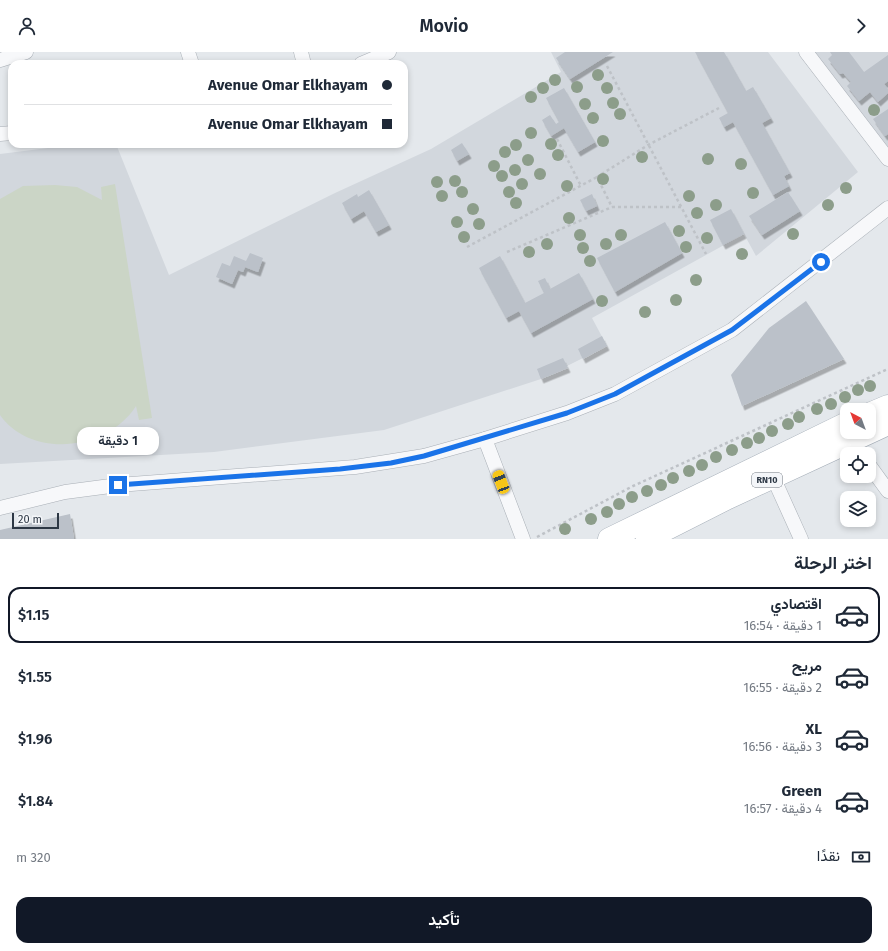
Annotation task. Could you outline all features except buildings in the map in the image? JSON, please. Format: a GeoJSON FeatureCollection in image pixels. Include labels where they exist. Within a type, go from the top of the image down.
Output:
{"type":"FeatureCollection","features":[{"type":"Feature","properties":{"kind":"main road"},"geometry":{"type":"LineString","coordinates":[[876,411],[888,406]]}},
{"type":"Feature","properties":{"kind":"main road","name":"RN10"},"geometry":{"type":"LineString","coordinates":[[876,429],[888,424]]}},
{"type":"Feature","properties":{"kind":"main road","name":"RN10"},"geometry":{"type":"LineString","coordinates":[[647,539],[853,439]]}},
{"type":"Feature","properties":{"kind":"main road","name":"RN10"},"geometry":{"type":"LineString","coordinates":[[609,539],[853,439]]}},
{"type":"Feature","properties":{"kind":"street"},"geometry":{"type":"LineString","coordinates":[[0,60],[26,52]]}},
{"type":"Feature","properties":{"kind":"street"},"geometry":{"type":"LineString","coordinates":[[370,60],[389,52]]}},
{"type":"Feature","properties":{"kind":"street"},"geometry":{"type":"LineString","coordinates":[[806,52],[888,160]]}},
{"type":"Feature","properties":{"kind":"street"},"geometry":{"type":"LineString","coordinates":[[0,508],[65,492],[118,485],[340,469],[391,463],[424,456],[485,439],[567,413],[615,394],[732,330],[888,208]]}},
{"type":"Feature","properties":{"kind":"street"},"geometry":{"type":"LineString","coordinates":[[485,439],[523,539]]}},
{"type":"Feature","properties":{"kind":"street"},"geometry":{"type":"LineString","coordinates":[[876,475],[888,491]]}},
{"type":"Feature","properties":{"kind":"street"},"geometry":{"type":"LineString","coordinates":[[773,477],[801,539]]}},
{"type":"Feature","properties":{"kind":"path"},"geometry":{"type":"LineString","coordinates":[[607,66],[706,254]]}},
{"type":"Feature","properties":{"kind":"path"},"geometry":{"type":"LineString","coordinates":[[468,247],[597,178],[648,145],[719,108]]}},
{"type":"Feature","properties":{"kind":"path"},"geometry":{"type":"LineString","coordinates":[[557,140],[581,186]]}},
{"type":"Feature","properties":{"kind":"path"},"geometry":{"type":"LineString","coordinates":[[597,178],[612,207]]}},
{"type":"Feature","properties":{"kind":"path"},"geometry":{"type":"LineString","coordinates":[[507,252],[612,207],[681,207]]}},
{"type":"Feature","properties":{"kind":"path"},"geometry":{"type":"LineString","coordinates":[[533,539],[633,486],[888,369]]}},
{"type":"Feature","properties":{"kind":"shaded area"},"geometry":{"type":"Polygon","coordinates":[[[551,52],[768,52],[858,172],[756,256],[744,234],[592,318],[607,346],[541,379],[384,430],[214,452],[0,464],[0,154],[48,148],[118,148],[169,275],[335,193],[431,149],[561,72],[551,52]]]}},
{"type":"Feature","properties":{"kind":"shaded area"},"geometry":{"type":"Polygon","coordinates":[[[805,52],[888,52],[888,148],[805,52]]]}},
{"type":"Feature","properties":{"kind":"green space"},"geometry":{"type":"Polygon","coordinates":[[[115,184],[152,418],[139,420],[136,406],[123,421],[107,432],[89,440],[70,444],[50,444],[31,439],[14,429],[0,415],[0,199],[23,186],[55,185],[77,187],[102,200],[101,187],[115,184]]]}},
{"type":"Feature","properties":{"kind":"route"},"geometry":{"type":"LineString","coordinates":[[118,485],[340,469],[391,463],[424,456],[485,439],[567,413],[615,394],[732,330],[821,262]]}}]}
